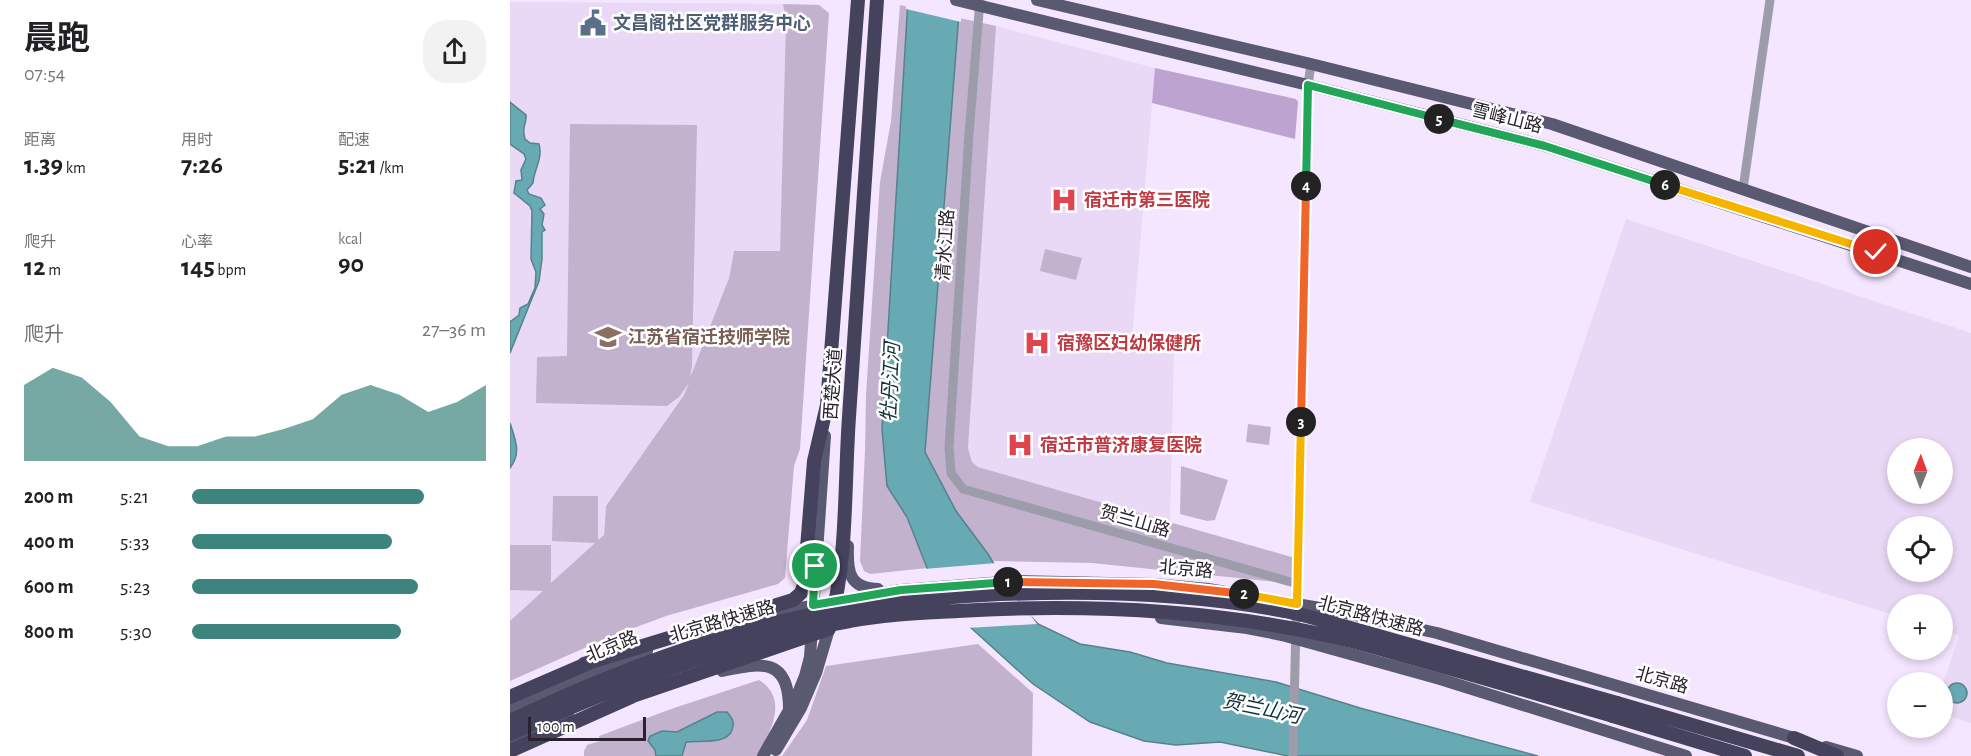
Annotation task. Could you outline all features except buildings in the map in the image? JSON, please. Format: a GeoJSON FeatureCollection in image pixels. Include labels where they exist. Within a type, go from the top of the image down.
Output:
{"type":"FeatureCollection","features":[{"type":"Feature","properties":{"kind":"highway","name":"西楚大道"},"geometry":{"type":"LineString","coordinates":[[827,405],[858,0]]}},
{"type":"Feature","properties":{"kind":"highway","name":"西楚大道"},"geometry":{"type":"LineString","coordinates":[[830,629],[837,601],[842,562],[850,404],[877,0]]}},
{"type":"Feature","properties":{"kind":"highway"},"geometry":{"type":"LineString","coordinates":[[516,694],[584,664],[794,600],[801,593],[804,585],[814,461],[827,405]]}},
{"type":"Feature","properties":{"kind":"highway","name":"北京路快速路"},"geometry":{"type":"LineString","coordinates":[[510,721],[563,696],[635,667],[754,628],[842,609],[919,599],[1052,592],[1110,592],[1188,597],[1288,612],[1615,710],[1745,756]]}},
{"type":"Feature","properties":{"kind":"highway","name":"北京路快速路"},"geometry":{"type":"LineString","coordinates":[[510,734],[662,671],[760,641],[850,621],[894,615],[973,610],[1090,607],[1157,611],[1258,622],[1321,633],[1798,756]]}},
{"type":"Feature","properties":{"kind":"highway"},"geometry":{"type":"LineString","coordinates":[[633,649],[733,622]]}},
{"type":"Feature","properties":{"kind":"highway"},"geometry":{"type":"LineString","coordinates":[[510,751],[633,696],[830,629]]}},
{"type":"Feature","properties":{"kind":"highway"},"geometry":{"type":"LineString","coordinates":[[1794,738],[1837,756]]}},
{"type":"Feature","properties":{"kind":"main road","name":"雪峰山路"},"geometry":{"type":"LineString","coordinates":[[1036,0],[1311,64],[1552,124],[1971,267]]}},
{"type":"Feature","properties":{"kind":"main road","name":"雪峰山路"},"geometry":{"type":"LineString","coordinates":[[961,1],[979,2],[1545,146],[1971,284]]}},
{"type":"Feature","properties":{"kind":"main road"},"geometry":{"type":"LineString","coordinates":[[850,404],[848,557],[850,573],[855,584],[864,589],[901,590]]}},
{"type":"Feature","properties":{"kind":"main road","name":"西楚大道"},"geometry":{"type":"LineString","coordinates":[[763,756],[796,698],[810,657],[827,405]]}},
{"type":"Feature","properties":{"kind":"main road","name":"北京路"},"geometry":{"type":"LineString","coordinates":[[510,710],[638,654],[733,622],[813,605],[934,586],[1015,581],[1154,584],[1239,593],[1374,618],[1437,633],[1857,756]]}},
{"type":"Feature","properties":{"kind":"main road"},"geometry":{"type":"LineString","coordinates":[[830,629],[883,620],[1034,611],[1143,616],[1247,628],[1296,639],[1440,679],[1686,756]]}},
{"type":"Feature","properties":{"kind":"main road","name":"西楚大道"},"geometry":{"type":"LineString","coordinates":[[772,756],[801,708],[816,673],[830,629]]}},
{"type":"Feature","properties":{"kind":"main road"},"geometry":{"type":"LineString","coordinates":[[510,744],[568,715],[652,682],[748,647],[811,634]]}},
{"type":"Feature","properties":{"kind":"main road"},"geometry":{"type":"LineString","coordinates":[[674,682],[757,664],[769,666],[778,670],[784,678],[789,695],[789,710]]}},
{"type":"Feature","properties":{"kind":"street"},"geometry":{"type":"LineString","coordinates":[[1743,189],[1770,0]]}},
{"type":"Feature","properties":{"kind":"street","name":"清水江路"},"geometry":{"type":"LineString","coordinates":[[963,489],[951,473],[949,447],[979,2]]}},
{"type":"Feature","properties":{"kind":"street"},"geometry":{"type":"LineString","coordinates":[[1293,756],[1308,85],[1311,64]]}},
{"type":"Feature","properties":{"kind":"street","name":"贺兰山路"},"geometry":{"type":"LineString","coordinates":[[963,489],[1298,584]]}},
{"type":"Feature","properties":{"kind":"shaded area","name":"江苏省宿迁技师学院"},"geometry":{"type":"Polygon","coordinates":[[[510,2],[783,4],[786,21],[780,251],[734,251],[729,278],[684,395],[606,506],[603,537],[510,622],[510,2]]]}},
{"type":"Feature","properties":{"kind":"shaded area"},"geometry":{"type":"Polygon","coordinates":[[[783,4],[819,5],[829,13],[800,449],[794,466],[785,578],[778,584],[666,616],[607,638],[510,681],[510,621],[543,591],[510,590],[510,545],[551,545],[551,583],[595,543],[552,541],[553,496],[598,496],[598,540],[604,535],[606,506],[684,395],[689,383],[679,397],[667,406],[536,403],[537,357],[567,356],[570,124],[697,125],[690,378],[729,278],[734,251],[780,251],[786,21],[783,4]]]}},
{"type":"Feature","properties":{"kind":"shaded area"},"geometry":{"type":"Polygon","coordinates":[[[900,5],[996,26],[968,448],[972,462],[978,467],[1295,558],[1294,575],[1286,583],[1092,563],[995,561],[870,574],[864,571],[860,561],[866,395],[880,182],[891,121],[900,5]]]}},
{"type":"Feature","properties":{"kind":"shaded area"},"geometry":{"type":"Polygon","coordinates":[[[996,26],[1155,68],[1132,339],[1174,348],[1170,522],[978,467],[972,462],[968,448],[996,26]]]}},
{"type":"Feature","properties":{"kind":"shaded area"},"geometry":{"type":"Polygon","coordinates":[[[1155,68],[1296,99],[1298,102],[1295,139],[1152,103],[1155,68]]]}},
{"type":"Feature","properties":{"kind":"shaded area"},"geometry":{"type":"Polygon","coordinates":[[[1626,219],[1971,333],[1971,723],[1953,717],[1953,672],[1947,672],[1953,660],[1959,636],[1953,634],[1953,594],[1887,594],[1887,613],[1530,502],[1626,219]]]}},
{"type":"Feature","properties":{"kind":"shaded area"},"geometry":{"type":"Polygon","coordinates":[[[1045,249],[1082,258],[1076,280],[1040,271],[1045,249]]]}},
{"type":"Feature","properties":{"kind":"shaded area"},"geometry":{"type":"Polygon","coordinates":[[[1248,424],[1271,427],[1269,445],[1246,442],[1248,424]]]}},
{"type":"Feature","properties":{"kind":"shaded area"},"geometry":{"type":"Polygon","coordinates":[[[1181,466],[1228,480],[1215,520],[1207,521],[1180,514],[1181,466]]]}},
{"type":"Feature","properties":{"kind":"shaded area"},"geometry":{"type":"Polygon","coordinates":[[[978,644],[1033,693],[1032,756],[782,756],[807,720],[826,666],[978,644]]]}},
{"type":"Feature","properties":{"kind":"shaded area"},"geometry":{"type":"Polygon","coordinates":[[[759,680],[773,696],[775,706],[772,726],[757,756],[584,756],[587,745],[600,741],[599,736],[759,680]]]}},
{"type":"Feature","properties":{"kind":"water"},"geometry":{"type":"Polygon","coordinates":[[[908,0],[960,0],[925,452],[956,511],[988,554],[1015,599],[1038,624],[1080,644],[1130,652],[1167,663],[1276,682],[1360,708],[1538,756],[1288,756],[1220,742],[1176,745],[1144,741],[1090,722],[1033,684],[969,626],[929,573],[907,517],[887,486],[882,429],[908,0]]]}},
{"type":"Feature","properties":{"kind":"water"},"geometry":{"type":"Polygon","coordinates":[[[510,102],[526,115],[525,139],[530,143],[539,144],[540,154],[533,183],[527,190],[529,194],[541,198],[545,205],[540,209],[544,214],[542,225],[545,230],[542,232],[539,281],[510,353],[510,322],[519,315],[520,308],[528,304],[535,288],[536,272],[531,259],[532,211],[530,206],[514,193],[516,181],[522,180],[521,170],[526,159],[524,154],[510,144],[510,102]]]}},
{"type":"Feature","properties":{"kind":"water"},"geometry":{"type":"Polygon","coordinates":[[[510,423],[517,451],[510,468],[510,423]]]}},
{"type":"Feature","properties":{"kind":"water"},"geometry":{"type":"Polygon","coordinates":[[[1953,684],[1961,684],[1966,689],[1964,700],[1953,702],[1953,684]]]}},
{"type":"Feature","properties":{"kind":"water"},"geometry":{"type":"Polygon","coordinates":[[[717,712],[727,712],[732,718],[732,730],[725,738],[686,742],[682,756],[656,756],[655,750],[648,741],[650,736],[662,731],[677,732],[717,712]]]}},
{"type":"Feature","properties":{"kind":"pier"},"geometry":{"type":"Polygon","coordinates":[[[906,0],[962,0],[961,22],[906,9],[906,0]]]}},
{"type":"Feature","properties":{"kind":"pier"},"geometry":{"type":"Polygon","coordinates":[[[996,563],[1037,624],[967,628],[924,569],[996,563]]]}},
{"type":"Feature","properties":{"kind":"place","name":"文昌阁社区党群服务中心"},"geometry":{"type":"Point","coordinates":[593,23]}},
{"type":"Feature","properties":{"kind":"place","name":"宿迁市第三医院"},"geometry":{"type":"Point","coordinates":[1064,200]}},
{"type":"Feature","properties":{"kind":"place","name":"江苏省宿迁技师学院"},"geometry":{"type":"Point","coordinates":[608,337]}},
{"type":"Feature","properties":{"kind":"place","name":"宿豫区妇幼保健所"},"geometry":{"type":"Point","coordinates":[1037,343]}},
{"type":"Feature","properties":{"kind":"place","name":"宿迁市普济康复医院"},"geometry":{"type":"Point","coordinates":[1020,445]}},
{"type":"Feature","properties":{"kind":"route"},"geometry":{"type":"LineString","coordinates":[[815,566],[813,605],[934,586],[1015,581],[1154,584],[1249,594],[1297,604],[1308,85],[1545,146],[1876,252]]}},
{"type":"Feature","properties":{"kind":"water label","name":"牡丹江河"},"geometry":{"type":"Point","coordinates":[890,382]}},
{"type":"Feature","properties":{"kind":"water label","name":"贺兰山河"},"geometry":{"type":"Point","coordinates":[1262,708]}}]}
